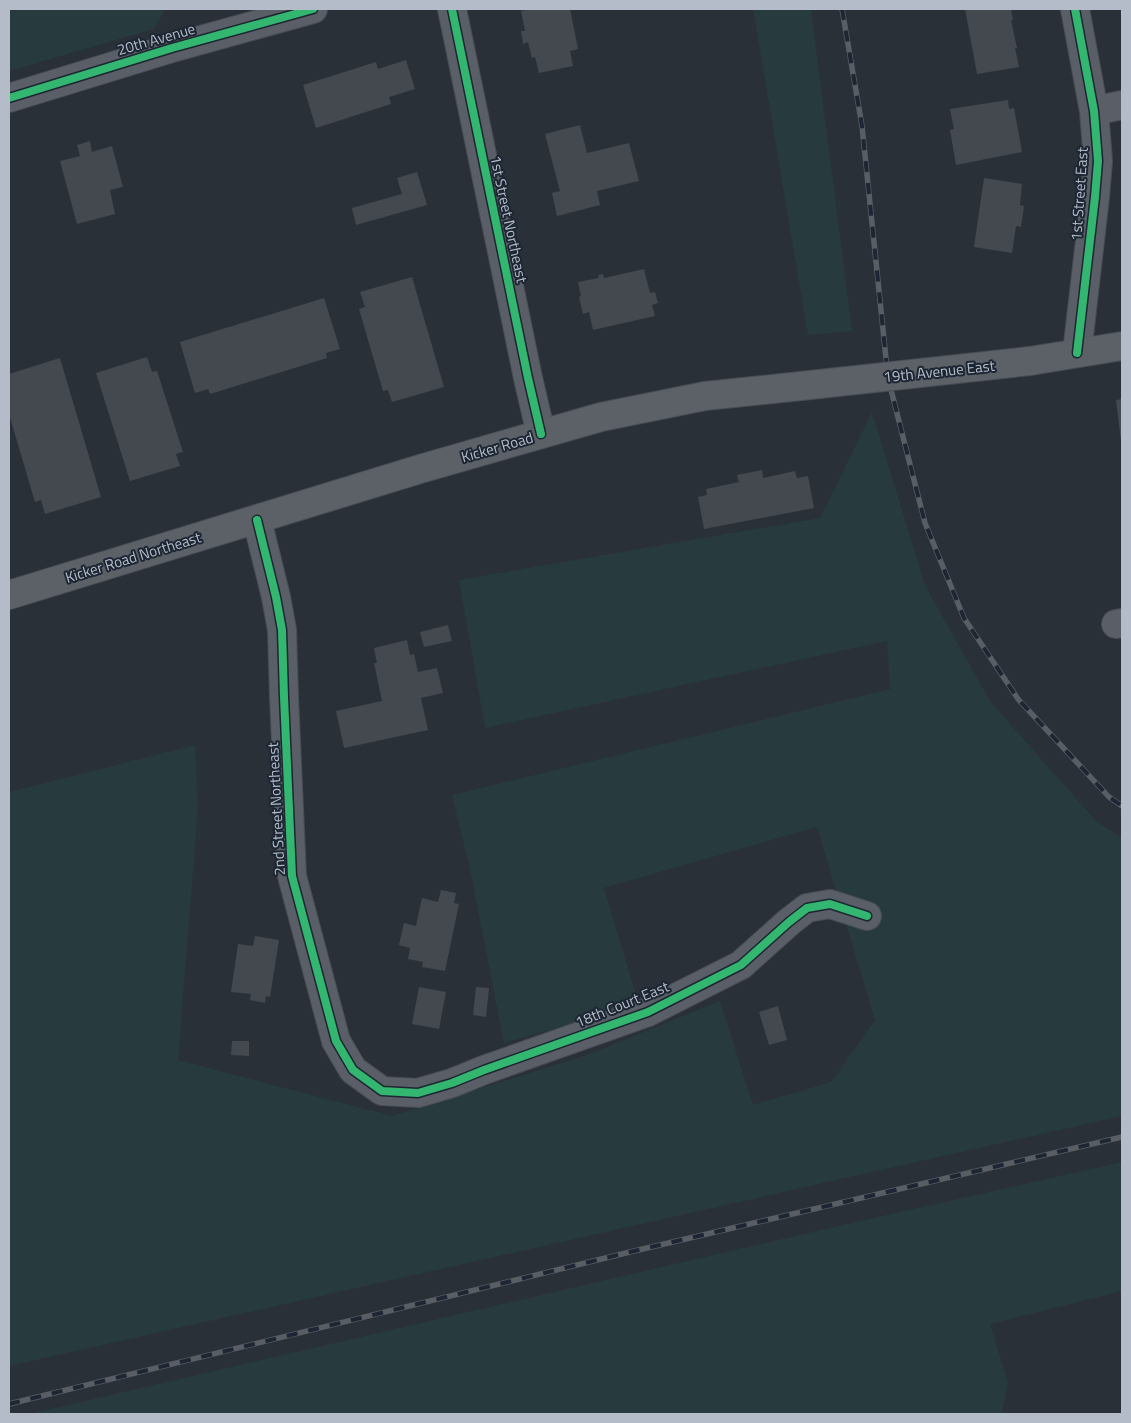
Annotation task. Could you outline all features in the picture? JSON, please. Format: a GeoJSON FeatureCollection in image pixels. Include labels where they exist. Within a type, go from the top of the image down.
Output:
{"type":"FeatureCollection","features":[{"type":"Feature","properties":{"kind":"main road"},"geometry":{"type":"LineString","coordinates":[[1077,353],[1122,346]]}},
{"type":"Feature","properties":{"kind":"main road","name":"19th Avenue East"},"geometry":{"type":"LineString","coordinates":[[801,386],[1030,361],[1077,353]]}},
{"type":"Feature","properties":{"kind":"main road","name":"Kicker Road"},"geometry":{"type":"LineString","coordinates":[[257,520],[420,469],[601,417],[705,396],[801,386]]}},
{"type":"Feature","properties":{"kind":"main road","name":"Kicker Road Northeast"},"geometry":{"type":"LineString","coordinates":[[9,594],[257,520]]}},
{"type":"Feature","properties":{"kind":"street","name":"20th Avenue"},"geometry":{"type":"LineString","coordinates":[[9,98],[172,48],[312,9]]}},
{"type":"Feature","properties":{"kind":"street","name":"1st Street Northeast"},"geometry":{"type":"LineString","coordinates":[[452,9],[541,434]]}},
{"type":"Feature","properties":{"kind":"street","name":"1st Street East"},"geometry":{"type":"LineString","coordinates":[[1075,9],[1094,111],[1098,161],[1096,197],[1077,353]]}},
{"type":"Feature","properties":{"kind":"street"},"geometry":{"type":"LineString","coordinates":[[1094,111],[1122,105]]}},
{"type":"Feature","properties":{"kind":"street","name":"2nd Street Northeast"},"geometry":{"type":"LineString","coordinates":[[257,520],[274,588],[282,630],[292,876],[336,1041],[353,1070],[369,1082]]}},
{"type":"Feature","properties":{"kind":"street","name":"18th Court East"},"geometry":{"type":"LineString","coordinates":[[369,1082],[382,1091],[418,1093],[452,1083],[648,1012],[741,965],[807,908],[830,904],[867,916]]}},
{"type":"Feature","properties":{"kind":"green space"},"geometry":{"type":"Polygon","coordinates":[[[9,9],[165,9],[154,29],[9,71],[9,9]]]}},
{"type":"Feature","properties":{"kind":"green space"},"geometry":{"type":"Polygon","coordinates":[[[753,9],[811,9],[852,331],[808,335],[753,9]]]}},
{"type":"Feature","properties":{"kind":"green space"},"geometry":{"type":"Polygon","coordinates":[[[872,412],[925,585],[990,701],[1096,821],[1122,838],[1122,1116],[9,1366],[9,792],[195,745],[198,808],[178,1060],[392,1116],[587,1055],[720,1001],[753,1105],[831,1082],[875,1020],[817,827],[604,888],[639,1005],[504,1043],[471,874],[452,795],[890,689],[887,641],[485,728],[459,580],[820,518],[872,412]]]}},
{"type":"Feature","properties":{"kind":"green space"},"geometry":{"type":"Polygon","coordinates":[[[1122,1162],[1122,1291],[990,1324],[1008,1382],[1002,1414],[29,1414],[838,1226],[1122,1162]]]}},
{"type":"Feature","properties":{"kind":"building"},"geometry":{"type":"Polygon","coordinates":[[[531,9],[570,9],[578,49],[570,51],[573,66],[539,73],[535,57],[532,58],[528,42],[523,44],[521,31],[525,31],[521,11],[531,9]]]}},
{"type":"Feature","properties":{"kind":"building"},"geometry":{"type":"Polygon","coordinates":[[[965,9],[1011,9],[1013,20],[1011,20],[1019,67],[977,74],[965,9]]]}},
{"type":"Feature","properties":{"kind":"building"},"geometry":{"type":"Polygon","coordinates":[[[406,60],[415,89],[389,97],[391,104],[316,128],[303,85],[376,62],[378,69],[406,60]]]}},
{"type":"Feature","properties":{"kind":"building"},"geometry":{"type":"Polygon","coordinates":[[[1008,100],[1009,109],[1014,108],[1022,152],[956,165],[950,130],[954,129],[950,109],[1008,100]]]}},
{"type":"Feature","properties":{"kind":"building"},"geometry":{"type":"Polygon","coordinates":[[[580,125],[587,153],[629,143],[639,181],[597,191],[600,205],[557,216],[552,193],[560,191],[545,134],[580,125]]]}},
{"type":"Feature","properties":{"kind":"building"},"geometry":{"type":"Polygon","coordinates":[[[90,141],[92,152],[112,146],[123,187],[110,190],[115,214],[77,224],[60,161],[80,156],[77,145],[90,141]]]}},
{"type":"Feature","properties":{"kind":"building"},"geometry":{"type":"Polygon","coordinates":[[[417,172],[427,205],[356,225],[352,208],[402,194],[397,178],[417,172]]]}},
{"type":"Feature","properties":{"kind":"building"},"geometry":{"type":"Polygon","coordinates":[[[984,178],[1022,184],[1020,205],[1024,206],[1021,227],[1016,226],[1012,253],[974,247],[984,178]]]}},
{"type":"Feature","properties":{"kind":"building"},"geometry":{"type":"Polygon","coordinates":[[[644,269],[650,293],[655,292],[658,303],[652,305],[655,316],[593,330],[589,312],[583,314],[578,282],[599,278],[598,275],[603,274],[604,278],[644,269]]]}},
{"type":"Feature","properties":{"kind":"building"},"geometry":{"type":"Polygon","coordinates":[[[412,277],[444,387],[392,402],[388,390],[383,391],[359,309],[365,307],[360,292],[412,277]]]}},
{"type":"Feature","properties":{"kind":"building"},"geometry":{"type":"Polygon","coordinates":[[[324,298],[340,349],[326,353],[327,358],[210,394],[208,389],[195,393],[180,342],[324,298]]]}},
{"type":"Feature","properties":{"kind":"building"},"geometry":{"type":"Polygon","coordinates":[[[147,357],[152,372],[157,371],[183,452],[176,454],[180,466],[130,481],[96,373],[147,357]]]}},
{"type":"Feature","properties":{"kind":"building"},"geometry":{"type":"Polygon","coordinates":[[[60,358],[101,497],[45,514],[41,500],[35,502],[9,414],[9,374],[60,358]]]}},
{"type":"Feature","properties":{"kind":"building"},"geometry":{"type":"Polygon","coordinates":[[[1122,399],[1122,441],[1121,441],[1116,400],[1122,399]]]}},
{"type":"Feature","properties":{"kind":"building"},"geometry":{"type":"Polygon","coordinates":[[[762,470],[763,478],[795,471],[797,478],[808,476],[814,508],[704,529],[698,497],[707,495],[706,489],[739,482],[737,475],[762,470]]]}},
{"type":"Feature","properties":{"kind":"building"},"geometry":{"type":"Polygon","coordinates":[[[448,625],[452,641],[424,647],[420,632],[448,625]]]}},
{"type":"Feature","properties":{"kind":"building"},"geometry":{"type":"Polygon","coordinates":[[[407,640],[410,655],[414,654],[418,672],[437,668],[443,693],[421,698],[428,730],[344,748],[336,711],[382,701],[374,663],[377,663],[374,648],[407,640]]]}},
{"type":"Feature","properties":{"kind":"building"},"geometry":{"type":"Polygon","coordinates":[[[441,890],[456,893],[454,903],[459,904],[445,971],[422,967],[423,962],[408,959],[410,948],[399,945],[404,923],[416,926],[422,898],[438,902],[441,890]]]}},
{"type":"Feature","properties":{"kind":"building"},"geometry":{"type":"Polygon","coordinates":[[[255,936],[279,940],[270,997],[266,996],[265,1003],[250,1000],[251,994],[231,992],[238,944],[253,946],[255,936]]]}},
{"type":"Feature","properties":{"kind":"building"},"geometry":{"type":"Polygon","coordinates":[[[419,987],[446,992],[439,1029],[412,1024],[419,987]]]}},
{"type":"Feature","properties":{"kind":"building"},"geometry":{"type":"Polygon","coordinates":[[[476,987],[489,988],[486,1017],[473,1015],[476,987]]]}},
{"type":"Feature","properties":{"kind":"building"},"geometry":{"type":"Polygon","coordinates":[[[778,1006],[787,1040],[769,1045],[759,1012],[778,1006]]]}},
{"type":"Feature","properties":{"kind":"building"},"geometry":{"type":"Polygon","coordinates":[[[232,1041],[249,1041],[249,1056],[231,1055],[232,1041]]]}},
{"type":"Feature","properties":{"kind":"railway"},"geometry":{"type":"LineString","coordinates":[[842,9],[862,126],[888,378],[925,523],[964,618],[1018,699],[1109,797],[1122,806]]}},
{"type":"Feature","properties":{"kind":"railway"},"geometry":{"type":"LineString","coordinates":[[9,1404],[630,1252],[1122,1137]]}},
{"type":"Feature","properties":{"kind":"cycle path"},"geometry":{"type":"LineString","coordinates":[[9,98],[172,48],[313,9]]}},
{"type":"Feature","properties":{"kind":"cycle path"},"geometry":{"type":"LineString","coordinates":[[452,9],[541,434]]}},
{"type":"Feature","properties":{"kind":"cycle path"},"geometry":{"type":"LineString","coordinates":[[1075,9],[1094,111],[1098,161],[1077,353]]}},
{"type":"Feature","properties":{"kind":"cycle path"},"geometry":{"type":"LineString","coordinates":[[257,520],[282,630],[292,876],[336,1041],[353,1070],[382,1091],[418,1093],[452,1083],[648,1012],[741,965],[807,908],[830,904],[867,916]]}}]}
